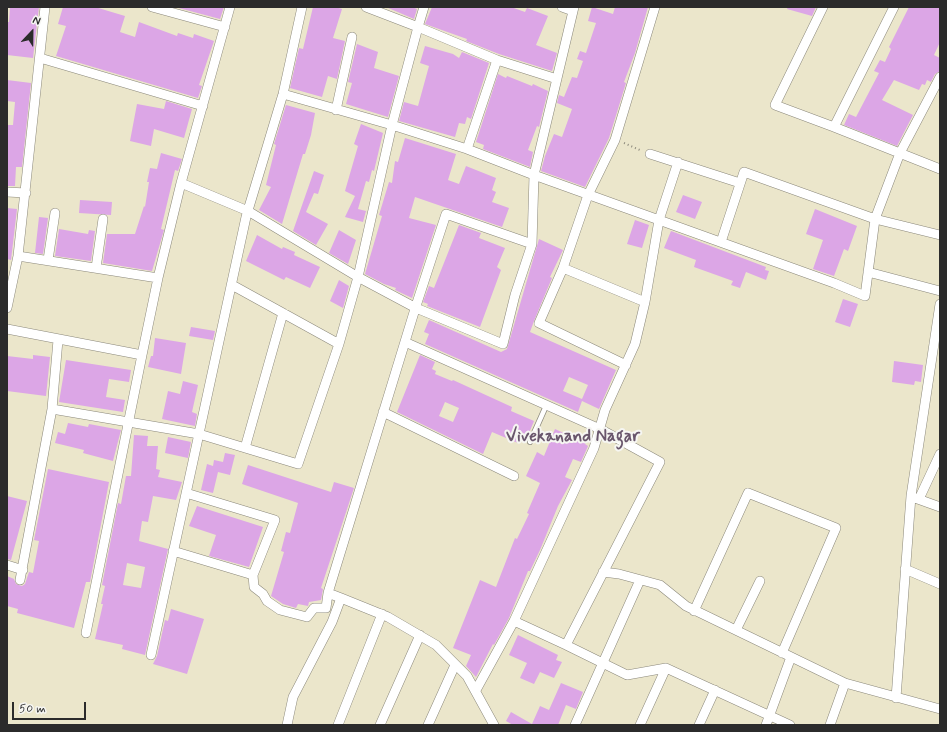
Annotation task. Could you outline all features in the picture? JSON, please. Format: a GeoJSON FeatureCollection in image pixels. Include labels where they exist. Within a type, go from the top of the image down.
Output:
{"type":"FeatureCollection","features":[{"type":"Feature","properties":{"kind":"street"},"geometry":{"type":"LineString","coordinates":[[7,308],[18,256],[26,193],[45,7]]}},
{"type":"Feature","properties":{"kind":"street"},"geometry":{"type":"LineString","coordinates":[[152,7],[225,27]]}},
{"type":"Feature","properties":{"kind":"street"},"geometry":{"type":"LineString","coordinates":[[86,633],[127,422],[158,278],[181,182],[230,7]]}},
{"type":"Feature","properties":{"kind":"street"},"geometry":{"type":"LineString","coordinates":[[151,655],[248,211],[283,94],[302,7]]}},
{"type":"Feature","properties":{"kind":"street"},"geometry":{"type":"LineString","coordinates":[[366,7],[497,60],[557,79]]}},
{"type":"Feature","properties":{"kind":"street"},"geometry":{"type":"LineString","coordinates":[[52,409],[199,434],[298,464],[339,344],[358,277],[392,125],[424,7]]}},
{"type":"Feature","properties":{"kind":"street"},"geometry":{"type":"LineString","coordinates":[[181,182],[248,211],[358,277],[416,308],[503,344],[515,295],[532,244],[534,175],[574,9],[562,7]]}},
{"type":"Feature","properties":{"kind":"street"},"geometry":{"type":"LineString","coordinates":[[626,364],[539,323],[563,268],[588,195],[615,140],[655,7]]}},
{"type":"Feature","properties":{"kind":"street"},"geometry":{"type":"LineString","coordinates":[[823,7],[775,105],[940,169]]}},
{"type":"Feature","properties":{"kind":"street"},"geometry":{"type":"LineString","coordinates":[[834,127],[894,7]]}},
{"type":"Feature","properties":{"kind":"street"},"geometry":{"type":"LineString","coordinates":[[336,110],[352,37]]}},
{"type":"Feature","properties":{"kind":"street"},"geometry":{"type":"LineString","coordinates":[[40,58],[203,106]]}},
{"type":"Feature","properties":{"kind":"street"},"geometry":{"type":"LineString","coordinates":[[467,149],[497,60]]}},
{"type":"Feature","properties":{"kind":"street"},"geometry":{"type":"LineString","coordinates":[[283,94],[392,125],[467,149],[588,195],[834,283],[865,296],[875,219],[900,153],[938,87],[940,77]]}},
{"type":"Feature","properties":{"kind":"street"},"geometry":{"type":"LineString","coordinates":[[650,154],[740,183]]}},
{"type":"Feature","properties":{"kind":"street"},"geometry":{"type":"LineString","coordinates":[[476,690],[514,621],[594,448],[605,410],[635,344],[645,302],[659,220],[678,162]]}},
{"type":"Feature","properties":{"kind":"street"},"geometry":{"type":"LineString","coordinates":[[721,242],[744,172],[875,219],[940,235]]}},
{"type":"Feature","properties":{"kind":"street"},"geometry":{"type":"LineString","coordinates":[[7,192],[26,193]]}},
{"type":"Feature","properties":{"kind":"street"},"geometry":{"type":"LineString","coordinates":[[48,260],[55,212]]}},
{"type":"Feature","properties":{"kind":"street"},"geometry":{"type":"LineString","coordinates":[[186,493],[275,520],[253,575],[254,587],[263,594],[267,601],[280,610],[307,617],[314,608],[326,608],[328,593],[383,412],[446,214],[532,244]]}},
{"type":"Feature","properties":{"kind":"street"},"geometry":{"type":"LineString","coordinates":[[96,268],[103,219]]}},
{"type":"Feature","properties":{"kind":"street"},"geometry":{"type":"LineString","coordinates":[[18,256],[158,278]]}},
{"type":"Feature","properties":{"kind":"street"},"geometry":{"type":"LineString","coordinates":[[563,268],[645,302]]}},
{"type":"Feature","properties":{"kind":"street"},"geometry":{"type":"LineString","coordinates":[[868,272],[940,292]]}},
{"type":"Feature","properties":{"kind":"street"},"geometry":{"type":"LineString","coordinates":[[232,285],[339,344]]}},
{"type":"Feature","properties":{"kind":"street"},"geometry":{"type":"LineString","coordinates":[[896,698],[905,569],[940,304]]}},
{"type":"Feature","properties":{"kind":"street"},"geometry":{"type":"LineString","coordinates":[[245,448],[283,313]]}},
{"type":"Feature","properties":{"kind":"street"},"geometry":{"type":"LineString","coordinates":[[7,329],[142,355]]}},
{"type":"Feature","properties":{"kind":"street"},"geometry":{"type":"LineString","coordinates":[[20,580],[52,409],[58,340]]}},
{"type":"Feature","properties":{"kind":"street"},"geometry":{"type":"LineString","coordinates":[[405,342],[600,429],[660,462],[566,645]]}},
{"type":"Feature","properties":{"kind":"street"},"geometry":{"type":"LineString","coordinates":[[383,412],[514,476]]}},
{"type":"Feature","properties":{"kind":"street"},"geometry":{"type":"LineString","coordinates":[[915,498],[940,454]]}},
{"type":"Feature","properties":{"kind":"street"},"geometry":{"type":"LineString","coordinates":[[694,610],[748,493],[836,528],[782,653]]}},
{"type":"Feature","properties":{"kind":"street"},"geometry":{"type":"LineString","coordinates":[[915,498],[940,507]]}},
{"type":"Feature","properties":{"kind":"street"},"geometry":{"type":"LineString","coordinates":[[173,551],[253,575]]}},
{"type":"Feature","properties":{"kind":"street"},"geometry":{"type":"LineString","coordinates":[[7,565],[23,570]]}},
{"type":"Feature","properties":{"kind":"street"},"geometry":{"type":"LineString","coordinates":[[905,569],[940,584]]}},
{"type":"Feature","properties":{"kind":"street"},"geometry":{"type":"LineString","coordinates":[[603,572],[660,585],[686,606],[845,683],[940,709]]}},
{"type":"Feature","properties":{"kind":"street"},"geometry":{"type":"LineString","coordinates":[[575,725],[640,580]]}},
{"type":"Feature","properties":{"kind":"street"},"geometry":{"type":"LineString","coordinates":[[736,630],[760,582]]}},
{"type":"Feature","properties":{"kind":"street"},"geometry":{"type":"LineString","coordinates":[[328,593],[382,614],[436,645],[467,676],[494,725]]}},
{"type":"Feature","properties":{"kind":"street"},"geometry":{"type":"LineString","coordinates":[[287,725],[293,697],[332,622],[341,598]]}},
{"type":"Feature","properties":{"kind":"street"},"geometry":{"type":"LineString","coordinates":[[338,725],[382,614]]}},
{"type":"Feature","properties":{"kind":"street"},"geometry":{"type":"LineString","coordinates":[[514,621],[627,675],[666,668],[790,725]]}},
{"type":"Feature","properties":{"kind":"street"},"geometry":{"type":"LineString","coordinates":[[380,725],[420,635]]}},
{"type":"Feature","properties":{"kind":"street"},"geometry":{"type":"LineString","coordinates":[[766,725],[791,657]]}},
{"type":"Feature","properties":{"kind":"street"},"geometry":{"type":"LineString","coordinates":[[428,725],[455,665]]}},
{"type":"Feature","properties":{"kind":"street"},"geometry":{"type":"LineString","coordinates":[[640,725],[666,668]]}},
{"type":"Feature","properties":{"kind":"street"},"geometry":{"type":"LineString","coordinates":[[830,725],[845,683]]}},
{"type":"Feature","properties":{"kind":"street"},"geometry":{"type":"LineString","coordinates":[[699,725],[715,690]]}},
{"type":"Feature","properties":{"kind":"lane"},"geometry":{"type":"LineString","coordinates":[[530,442],[546,406]]}},
{"type":"Feature","properties":{"kind":"path"},"geometry":{"type":"LineString","coordinates":[[615,140],[650,154]]}},
{"type":"Feature","properties":{"kind":"building"},"geometry":{"type":"Polygon","coordinates":[[[10,7],[39,7],[33,58],[7,55],[7,22],[9,22],[10,7]]]}},
{"type":"Feature","properties":{"kind":"building"},"geometry":{"type":"Polygon","coordinates":[[[63,7],[95,7],[125,16],[120,32],[135,37],[139,22],[177,36],[178,33],[193,38],[194,34],[214,41],[199,85],[202,86],[198,98],[56,56],[66,26],[58,24],[63,7]]]}},
{"type":"Feature","properties":{"kind":"building"},"geometry":{"type":"Polygon","coordinates":[[[175,7],[224,7],[220,19],[175,7]]]}},
{"type":"Feature","properties":{"kind":"building"},"geometry":{"type":"Polygon","coordinates":[[[313,7],[335,7],[342,9],[333,38],[345,41],[337,79],[328,76],[322,97],[290,88],[299,48],[303,49],[313,7]]]}},
{"type":"Feature","properties":{"kind":"building"},"geometry":{"type":"Polygon","coordinates":[[[386,7],[412,7],[417,9],[414,19],[386,7]]]}},
{"type":"Feature","properties":{"kind":"building"},"geometry":{"type":"Polygon","coordinates":[[[432,7],[511,7],[525,12],[527,8],[548,16],[536,45],[557,53],[552,71],[499,54],[466,41],[467,39],[425,24],[432,7]]]}},
{"type":"Feature","properties":{"kind":"building"},"geometry":{"type":"Polygon","coordinates":[[[592,7],[613,14],[615,7],[648,7],[635,53],[624,82],[626,83],[609,138],[585,187],[541,171],[554,134],[562,137],[572,109],[557,103],[559,95],[564,97],[572,77],[577,78],[583,61],[577,59],[580,51],[586,53],[596,23],[588,21],[592,7]]]}},
{"type":"Feature","properties":{"kind":"building"},"geometry":{"type":"Polygon","coordinates":[[[788,7],[816,7],[812,16],[787,9],[788,7]]]}},
{"type":"Feature","properties":{"kind":"building"},"geometry":{"type":"Polygon","coordinates":[[[909,7],[940,7],[940,42],[934,55],[940,58],[940,71],[935,74],[931,82],[927,80],[925,85],[922,84],[919,90],[894,80],[882,100],[913,115],[897,146],[844,125],[849,114],[856,117],[879,73],[874,71],[880,60],[885,62],[891,49],[889,47],[909,7]]]}},
{"type":"Feature","properties":{"kind":"building"},"geometry":{"type":"Polygon","coordinates":[[[357,44],[378,52],[374,68],[399,76],[388,117],[346,104],[352,83],[348,82],[357,44]]]}},
{"type":"Feature","properties":{"kind":"building"},"geometry":{"type":"Polygon","coordinates":[[[425,46],[453,54],[459,58],[462,52],[489,63],[471,119],[467,117],[465,124],[459,123],[455,137],[399,121],[404,102],[418,106],[429,66],[420,63],[425,46]]]}},
{"type":"Feature","properties":{"kind":"building"},"geometry":{"type":"Polygon","coordinates":[[[498,74],[532,86],[533,84],[548,91],[539,127],[537,126],[528,150],[533,152],[530,167],[483,149],[484,145],[476,142],[498,74]]]}},
{"type":"Feature","properties":{"kind":"building"},"geometry":{"type":"Polygon","coordinates":[[[7,80],[31,83],[22,167],[16,167],[15,186],[7,186],[7,125],[13,125],[15,102],[7,101],[7,80]]]}},
{"type":"Feature","properties":{"kind":"building"},"geometry":{"type":"Polygon","coordinates":[[[166,101],[192,109],[184,138],[154,129],[151,146],[130,141],[137,104],[164,109],[166,101]]]}},
{"type":"Feature","properties":{"kind":"building"},"geometry":{"type":"Polygon","coordinates":[[[286,105],[315,113],[311,135],[305,154],[303,154],[282,224],[259,210],[271,187],[266,185],[276,145],[274,144],[286,105]]]}},
{"type":"Feature","properties":{"kind":"building"},"geometry":{"type":"Polygon","coordinates":[[[361,124],[383,133],[374,171],[372,170],[369,182],[366,181],[358,209],[366,211],[363,222],[345,217],[355,196],[345,191],[358,146],[354,144],[361,124]]]}},
{"type":"Feature","properties":{"kind":"building"},"geometry":{"type":"Polygon","coordinates":[[[405,138],[456,154],[448,180],[459,184],[466,166],[496,178],[492,190],[496,192],[492,202],[509,208],[502,227],[415,197],[409,218],[436,225],[412,298],[395,290],[396,288],[384,284],[365,274],[382,216],[379,215],[389,182],[392,183],[395,161],[398,162],[405,138]]]}},
{"type":"Feature","properties":{"kind":"building"},"geometry":{"type":"Polygon","coordinates":[[[161,153],[182,159],[178,171],[175,170],[161,229],[164,230],[152,271],[103,263],[107,234],[135,234],[144,206],[145,207],[150,168],[157,169],[161,153]]]}},
{"type":"Feature","properties":{"kind":"building"},"geometry":{"type":"Polygon","coordinates":[[[314,171],[324,175],[318,194],[314,193],[306,212],[328,224],[316,245],[293,231],[314,171]]]}},
{"type":"Feature","properties":{"kind":"building"},"geometry":{"type":"Polygon","coordinates":[[[683,195],[702,202],[695,219],[676,212],[683,195]]]}},
{"type":"Feature","properties":{"kind":"building"},"geometry":{"type":"Polygon","coordinates":[[[80,200],[112,202],[111,215],[79,213],[80,200]]]}},
{"type":"Feature","properties":{"kind":"building"},"geometry":{"type":"Polygon","coordinates":[[[7,208],[17,209],[11,260],[7,259],[7,208]]]}},
{"type":"Feature","properties":{"kind":"building"},"geometry":{"type":"Polygon","coordinates":[[[815,209],[857,226],[848,251],[844,249],[834,276],[813,269],[823,240],[806,234],[815,209]]]}},
{"type":"Feature","properties":{"kind":"building"},"geometry":{"type":"Polygon","coordinates":[[[39,217],[48,218],[43,254],[35,253],[39,217]]]}},
{"type":"Feature","properties":{"kind":"building"},"geometry":{"type":"Polygon","coordinates":[[[635,220],[649,225],[642,248],[627,244],[635,220]]]}},
{"type":"Feature","properties":{"kind":"building"},"geometry":{"type":"Polygon","coordinates":[[[459,225],[481,233],[479,238],[505,248],[497,267],[501,270],[480,327],[427,306],[428,304],[423,302],[429,286],[434,288],[459,225]]]}},
{"type":"Feature","properties":{"kind":"building"},"geometry":{"type":"Polygon","coordinates":[[[59,229],[88,234],[89,230],[95,231],[91,261],[55,256],[59,229]]]}},
{"type":"Feature","properties":{"kind":"building"},"geometry":{"type":"Polygon","coordinates":[[[339,230],[356,240],[348,264],[329,253],[339,230]]]}},
{"type":"Feature","properties":{"kind":"building"},"geometry":{"type":"Polygon","coordinates":[[[671,231],[766,267],[765,270],[769,271],[766,280],[746,272],[740,288],[731,285],[733,281],[694,267],[696,260],[664,248],[671,231]]]}},
{"type":"Feature","properties":{"kind":"building"},"geometry":{"type":"Polygon","coordinates":[[[257,235],[282,249],[283,247],[295,252],[294,255],[320,267],[310,288],[286,277],[284,280],[246,261],[257,235]]]}},
{"type":"Feature","properties":{"kind":"building"},"geometry":{"type":"Polygon","coordinates":[[[539,239],[563,250],[550,277],[552,278],[530,332],[616,370],[599,409],[582,401],[578,412],[425,344],[429,334],[424,332],[429,320],[501,352],[507,349],[539,239]],[[569,377],[563,391],[582,399],[588,385],[569,377]]]}},
{"type":"Feature","properties":{"kind":"building"},"geometry":{"type":"Polygon","coordinates":[[[339,280],[349,286],[343,308],[330,301],[339,280]]]}},
{"type":"Feature","properties":{"kind":"building"},"geometry":{"type":"Polygon","coordinates":[[[843,299],[858,304],[850,327],[835,322],[843,299]]]}},
{"type":"Feature","properties":{"kind":"building"},"geometry":{"type":"Polygon","coordinates":[[[191,327],[215,331],[213,340],[189,336],[191,327]]]}},
{"type":"Feature","properties":{"kind":"building"},"geometry":{"type":"Polygon","coordinates":[[[155,338],[186,343],[181,374],[148,367],[151,356],[153,356],[155,338]]]}},
{"type":"Feature","properties":{"kind":"building"},"geometry":{"type":"Polygon","coordinates":[[[33,355],[50,357],[46,396],[7,391],[7,356],[33,359],[33,355]]]}},
{"type":"Feature","properties":{"kind":"building"},"geometry":{"type":"Polygon","coordinates":[[[420,355],[435,362],[432,369],[436,371],[435,374],[452,381],[453,380],[512,407],[511,411],[534,421],[527,438],[521,435],[518,443],[492,432],[483,454],[397,412],[420,355]],[[445,402],[439,416],[453,422],[459,408],[445,402]]]}},
{"type":"Feature","properties":{"kind":"building"},"geometry":{"type":"Polygon","coordinates":[[[66,360],[131,370],[129,382],[109,379],[106,397],[125,400],[123,412],[59,402],[66,360]]]}},
{"type":"Feature","properties":{"kind":"building"},"geometry":{"type":"Polygon","coordinates":[[[894,361],[923,365],[921,382],[915,381],[914,385],[892,382],[894,361]]]}},
{"type":"Feature","properties":{"kind":"building"},"geometry":{"type":"Polygon","coordinates":[[[183,381],[198,385],[192,412],[197,414],[195,426],[162,419],[168,391],[180,394],[183,381]]]}},
{"type":"Feature","properties":{"kind":"building"},"geometry":{"type":"Polygon","coordinates":[[[68,423],[88,427],[89,424],[121,430],[113,461],[83,453],[84,450],[55,443],[58,432],[65,434],[68,423]]]}},
{"type":"Feature","properties":{"kind":"building"},"geometry":{"type":"Polygon","coordinates":[[[555,429],[577,439],[578,435],[587,439],[585,444],[588,446],[581,462],[573,459],[565,477],[572,480],[558,506],[530,571],[528,571],[509,618],[494,645],[493,644],[476,677],[466,666],[471,655],[453,648],[480,580],[496,587],[515,538],[517,539],[529,514],[527,513],[540,483],[526,476],[537,452],[544,456],[555,429]]]}},
{"type":"Feature","properties":{"kind":"building"},"geometry":{"type":"Polygon","coordinates":[[[134,435],[148,436],[147,446],[158,446],[156,469],[160,470],[158,477],[182,482],[176,500],[153,496],[148,522],[142,521],[139,541],[168,549],[145,655],[122,649],[123,645],[95,639],[103,604],[101,604],[105,586],[102,585],[118,503],[121,504],[126,476],[131,476],[134,435]],[[127,563],[123,585],[141,588],[145,567],[127,563]]]}},
{"type":"Feature","properties":{"kind":"building"},"geometry":{"type":"Polygon","coordinates":[[[168,437],[191,442],[188,458],[165,453],[168,437]]]}},
{"type":"Feature","properties":{"kind":"building"},"geometry":{"type":"Polygon","coordinates":[[[225,453],[235,455],[230,475],[218,472],[213,493],[201,490],[207,464],[213,466],[214,460],[223,462],[225,453]]]}},
{"type":"Feature","properties":{"kind":"building"},"geometry":{"type":"Polygon","coordinates":[[[248,465],[331,492],[334,482],[354,488],[321,588],[323,589],[321,600],[309,602],[308,606],[298,604],[296,608],[283,604],[271,596],[284,552],[281,551],[286,532],[290,533],[298,503],[242,484],[248,465]]]}},
{"type":"Feature","properties":{"kind":"building"},"geometry":{"type":"Polygon","coordinates":[[[48,469],[109,482],[90,582],[86,582],[74,628],[17,613],[18,609],[7,606],[7,576],[14,579],[16,584],[22,586],[25,584],[29,572],[33,573],[39,541],[34,540],[48,469]]]}},
{"type":"Feature","properties":{"kind":"building"},"geometry":{"type":"Polygon","coordinates":[[[7,496],[27,501],[11,560],[7,559],[7,496]]]}},
{"type":"Feature","properties":{"kind":"building"},"geometry":{"type":"Polygon","coordinates":[[[197,506],[263,527],[249,567],[209,556],[216,535],[189,526],[197,506]]]}},
{"type":"Feature","properties":{"kind":"building"},"geometry":{"type":"Polygon","coordinates":[[[171,609],[204,619],[187,674],[153,664],[157,656],[165,620],[168,621],[171,609]]]}},
{"type":"Feature","properties":{"kind":"building"},"geometry":{"type":"Polygon","coordinates":[[[518,635],[558,655],[556,660],[562,662],[554,678],[540,672],[534,684],[520,678],[527,663],[509,655],[518,635]]]}},
{"type":"Feature","properties":{"kind":"building"},"geometry":{"type":"Polygon","coordinates":[[[561,683],[583,692],[576,709],[566,705],[558,725],[513,725],[506,721],[511,712],[532,724],[540,706],[549,710],[561,683]]]}},
{"type":"Feature","properties":{"kind":"district","name":"Vivekanand Nagar"},"geometry":{"type":"Point","coordinates":[573,437]}}]}
